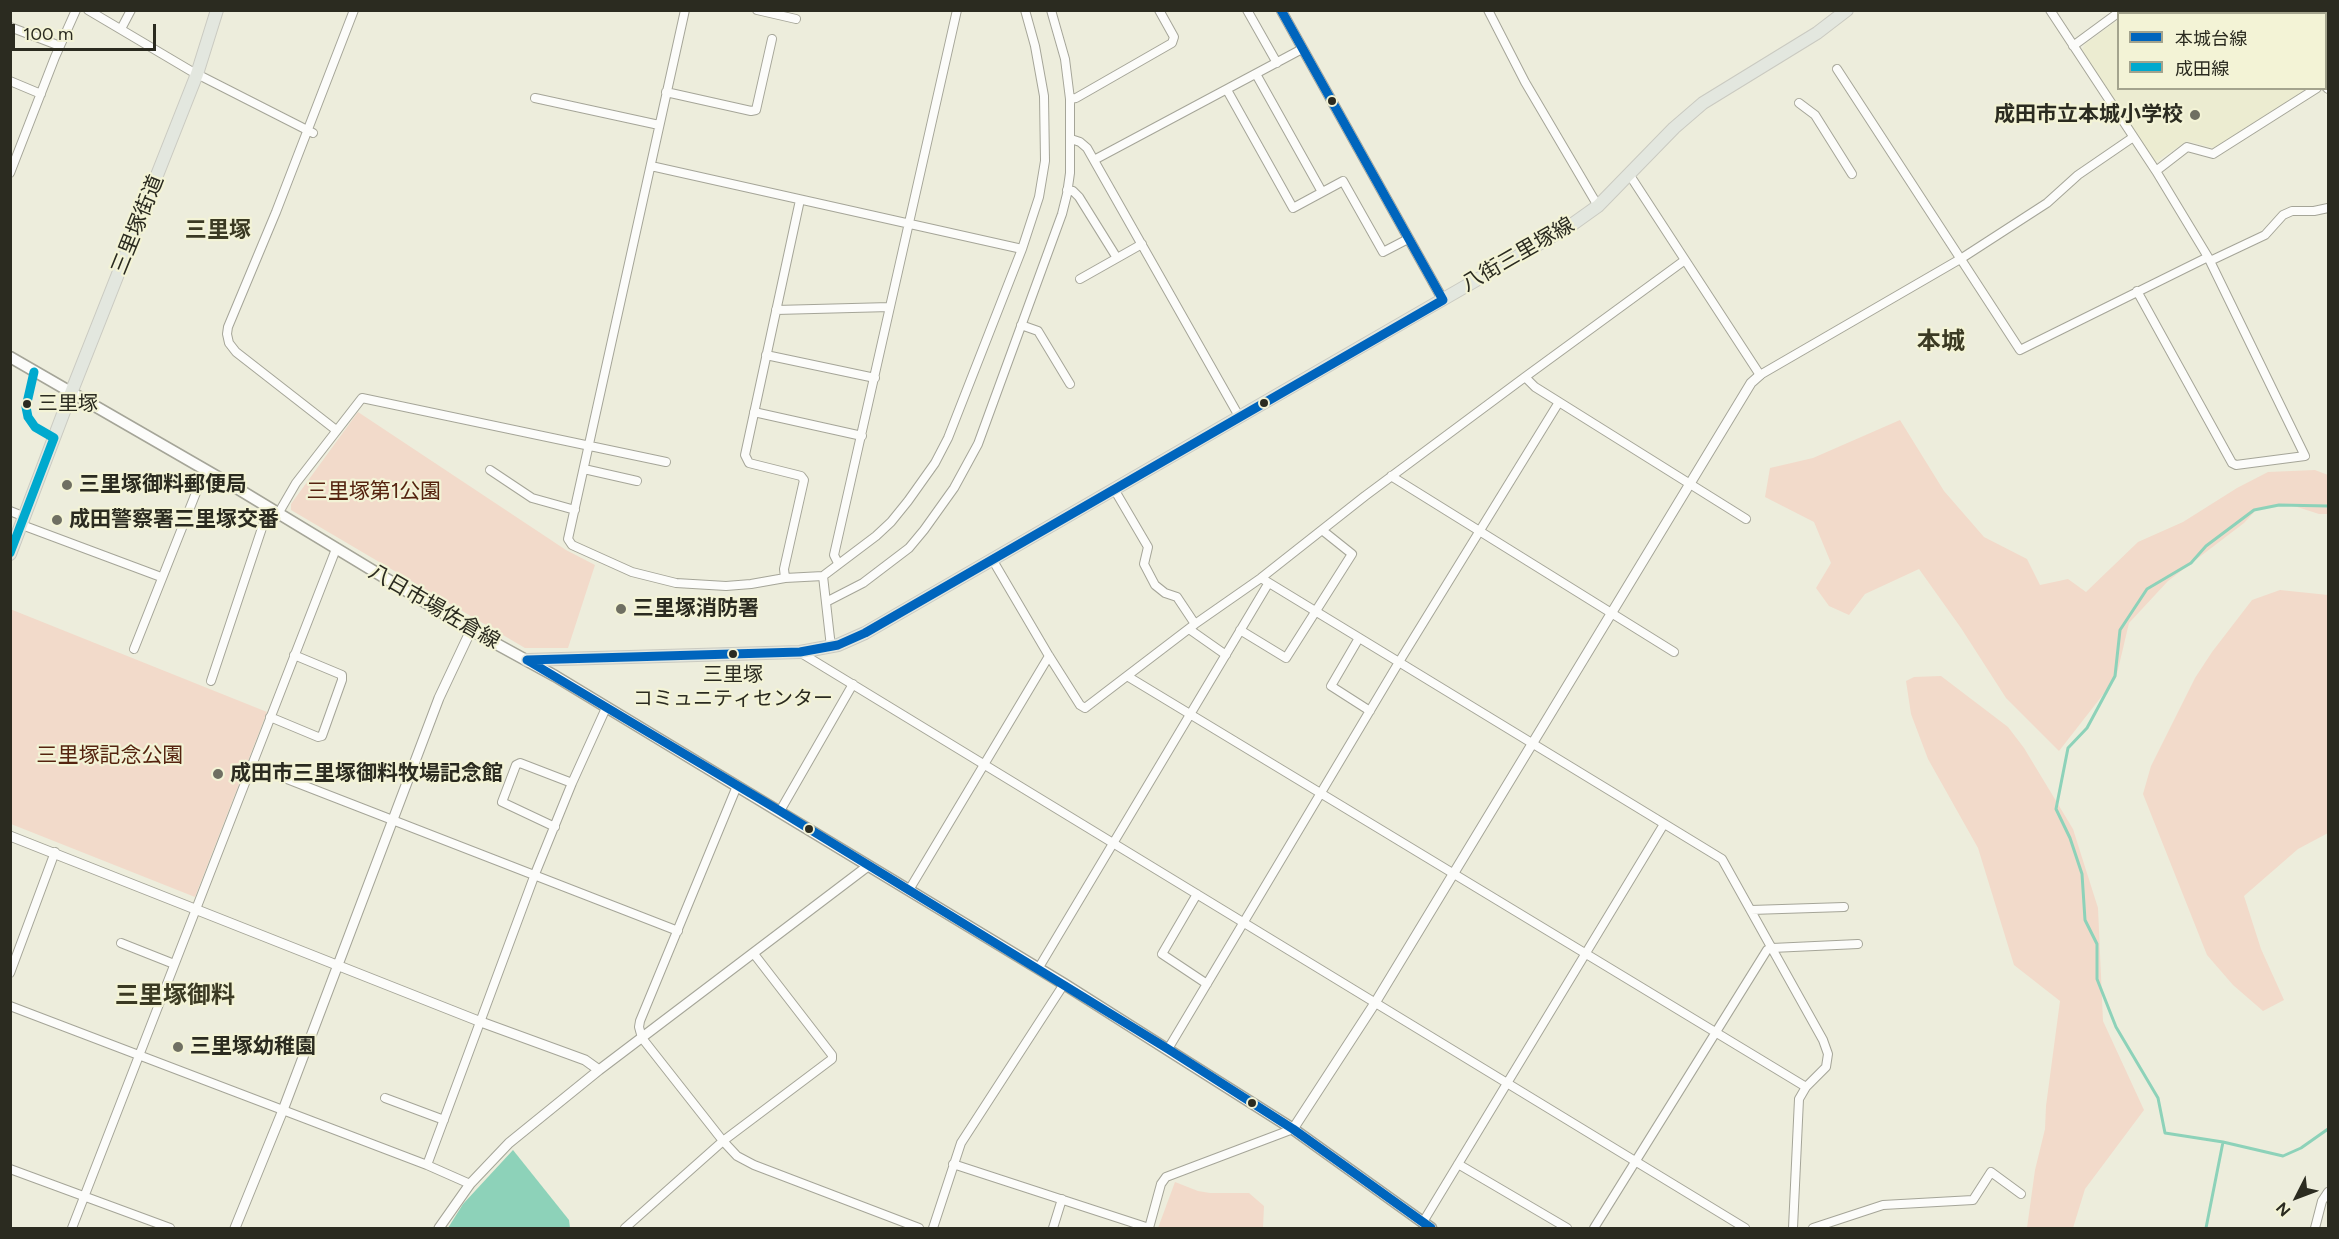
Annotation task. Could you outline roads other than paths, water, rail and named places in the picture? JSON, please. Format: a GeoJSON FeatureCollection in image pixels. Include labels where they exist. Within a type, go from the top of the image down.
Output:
{"type":"FeatureCollection","features":[{"type":"Feature","properties":{"kind":"main road","name":"三里塚街道"},"geometry":{"type":"LineString","coordinates":[[10,554],[197,74],[217,10]]}},
{"type":"Feature","properties":{"kind":"main road","name":"八街三里塚線"},"geometry":{"type":"LineString","coordinates":[[526,660],[800,652],[831,647],[865,633],[1570,226],[1598,206],[1674,128],[1708,99],[1817,33],[1847,10]]}},
{"type":"Feature","properties":{"kind":"main road","name":"八日市場佐倉線"},"geometry":{"type":"LineString","coordinates":[[10,357],[780,811],[1064,984],[1293,1129],[1427,1225]]}},
{"type":"Feature","properties":{"kind":"street"},"geometry":{"type":"LineString","coordinates":[[10,173],[76,10]]}},
{"type":"Feature","properties":{"kind":"street"},"geometry":{"type":"LineString","coordinates":[[88,10],[197,74],[310,131]]}},
{"type":"Feature","properties":{"kind":"street"},"geometry":{"type":"LineString","coordinates":[[121,29],[131,10]]}},
{"type":"Feature","properties":{"kind":"street"},"geometry":{"type":"LineString","coordinates":[[336,430],[236,352],[227,339],[228,327],[310,131],[354,10]]}},
{"type":"Feature","properties":{"kind":"street"},"geometry":{"type":"LineString","coordinates":[[685,10],[568,539],[572,545],[650,578],[676,583],[726,586],[785,578],[823,576],[869,542],[891,522],[934,463],[948,438],[1022,249],[1043,182],[1045,126],[1041,70],[1025,10]]}},
{"type":"Feature","properties":{"kind":"street"},"geometry":{"type":"LineString","coordinates":[[758,10],[796,19]]}},
{"type":"Feature","properties":{"kind":"street"},"geometry":{"type":"LineString","coordinates":[[838,563],[834,555],[957,10]]}},
{"type":"Feature","properties":{"kind":"street"},"geometry":{"type":"LineString","coordinates":[[826,602],[863,583],[909,548],[954,488],[978,444],[1062,214],[1068,190],[1071,140],[1070,99],[1065,59],[1051,10]]}},
{"type":"Feature","properties":{"kind":"street"},"geometry":{"type":"LineString","coordinates":[[1070,99],[1076,98],[1172,43],[1174,37],[1159,10]]}},
{"type":"Feature","properties":{"kind":"street"},"geometry":{"type":"LineString","coordinates":[[1248,10],[1277,63]]}},
{"type":"Feature","properties":{"kind":"street"},"geometry":{"type":"LineString","coordinates":[[1281,10],[1443,300]]}},
{"type":"Feature","properties":{"kind":"street"},"geometry":{"type":"LineString","coordinates":[[1488,10],[1526,82],[1598,206]]}},
{"type":"Feature","properties":{"kind":"street"},"geometry":{"type":"LineString","coordinates":[[2050,10],[2156,171],[2209,259],[2306,456],[2236,465],[2232,463],[2137,291]]}},
{"type":"Feature","properties":{"kind":"street"},"geometry":{"type":"LineString","coordinates":[[2073,46],[2117,14]]}},
{"type":"Feature","properties":{"kind":"street"},"geometry":{"type":"LineString","coordinates":[[10,27],[60,46]]}},
{"type":"Feature","properties":{"kind":"street"},"geometry":{"type":"LineString","coordinates":[[666,92],[751,111],[756,110],[772,39]]}},
{"type":"Feature","properties":{"kind":"street"},"geometry":{"type":"LineString","coordinates":[[1094,160],[1302,49]]}},
{"type":"Feature","properties":{"kind":"street"},"geometry":{"type":"LineString","coordinates":[[1837,69],[1962,258],[2020,351],[2137,291],[2265,235],[2283,215],[2328,208]]}},
{"type":"Feature","properties":{"kind":"street"},"geometry":{"type":"LineString","coordinates":[[1256,74],[1323,192]]}},
{"type":"Feature","properties":{"kind":"street"},"geometry":{"type":"LineString","coordinates":[[10,81],[41,94]]}},
{"type":"Feature","properties":{"kind":"street"},"geometry":{"type":"LineString","coordinates":[[1227,90],[1293,208],[1343,181],[1383,252],[1408,239]]}},
{"type":"Feature","properties":{"kind":"street"},"geometry":{"type":"LineString","coordinates":[[2156,171],[2187,147],[2213,154],[2314,90]]}},
{"type":"Feature","properties":{"kind":"street"},"geometry":{"type":"LineString","coordinates":[[535,98],[659,124]]}},
{"type":"Feature","properties":{"kind":"street"},"geometry":{"type":"LineString","coordinates":[[1799,103],[1815,115],[1852,174]]}},
{"type":"Feature","properties":{"kind":"street"},"geometry":{"type":"LineString","coordinates":[[953,1164],[1149,1228],[1161,1184],[1166,1177],[1293,1129],[1375,1003],[1751,383],[1760,375],[1962,258],[2048,203],[2078,175],[2133,138]]}},
{"type":"Feature","properties":{"kind":"street"},"geometry":{"type":"LineString","coordinates":[[1071,140],[1085,145],[1240,418]]}},
{"type":"Feature","properties":{"kind":"street"},"geometry":{"type":"LineString","coordinates":[[651,166],[1022,249]]}},
{"type":"Feature","properties":{"kind":"street"},"geometry":{"type":"LineString","coordinates":[[1629,174],[1760,375]]}},
{"type":"Feature","properties":{"kind":"street"},"geometry":{"type":"LineString","coordinates":[[1068,190],[1074,191],[1079,197],[1117,258]]}},
{"type":"Feature","properties":{"kind":"street"},"geometry":{"type":"LineString","coordinates":[[785,578],[784,569],[804,480],[801,476],[749,463],[745,455],[800,200]]}},
{"type":"Feature","properties":{"kind":"street"},"geometry":{"type":"LineString","coordinates":[[1080,279],[1142,244]]}},
{"type":"Feature","properties":{"kind":"street"},"geometry":{"type":"LineString","coordinates":[[992,559],[1049,656],[1080,705],[1085,708],[1261,578],[1391,476],[1685,260]]}},
{"type":"Feature","properties":{"kind":"street"},"geometry":{"type":"LineString","coordinates":[[776,310],[890,307]]}},
{"type":"Feature","properties":{"kind":"street"},"geometry":{"type":"LineString","coordinates":[[1021,325],[1038,331],[1070,384]]}},
{"type":"Feature","properties":{"kind":"street"},"geometry":{"type":"LineString","coordinates":[[766,355],[875,378]]}},
{"type":"Feature","properties":{"kind":"street"},"geometry":{"type":"LineString","coordinates":[[1525,377],[1535,387],[1746,519]]}},
{"type":"Feature","properties":{"kind":"street"},"geometry":{"type":"LineString","coordinates":[[211,681],[274,512],[360,399],[367,398],[666,462]]}},
{"type":"Feature","properties":{"kind":"street"},"geometry":{"type":"LineString","coordinates":[[1168,1049],[1399,662],[1559,402]]}},
{"type":"Feature","properties":{"kind":"street"},"geometry":{"type":"LineString","coordinates":[[754,412],[862,436]]}},
{"type":"Feature","properties":{"kind":"street"},"geometry":{"type":"LineString","coordinates":[[584,469],[637,481]]}},
{"type":"Feature","properties":{"kind":"street"},"geometry":{"type":"LineString","coordinates":[[134,649],[205,470]]}},
{"type":"Feature","properties":{"kind":"street"},"geometry":{"type":"LineString","coordinates":[[490,470],[532,498],[575,510]]}},
{"type":"Feature","properties":{"kind":"street"},"geometry":{"type":"LineString","coordinates":[[1391,476],[1674,652]]}},
{"type":"Feature","properties":{"kind":"street"},"geometry":{"type":"LineString","coordinates":[[1114,489],[1148,547],[1144,564],[1155,585],[1165,593],[1177,597],[1192,627],[1226,655]]}},
{"type":"Feature","properties":{"kind":"street"},"geometry":{"type":"LineString","coordinates":[[10,511],[23,521],[161,577]]}},
{"type":"Feature","properties":{"kind":"street"},"geometry":{"type":"LineString","coordinates":[[1240,630],[1286,658],[1317,613],[1352,554],[1322,530]]}},
{"type":"Feature","properties":{"kind":"street"},"geometry":{"type":"LineString","coordinates":[[72,1228],[336,549]]}},
{"type":"Feature","properties":{"kind":"street"},"geometry":{"type":"LineString","coordinates":[[823,576],[831,647]]}},
{"type":"Feature","properties":{"kind":"street"},"geometry":{"type":"LineString","coordinates":[[1261,578],[1722,860],[1823,1040],[1828,1054],[1826,1067],[1806,1087],[1799,1099],[1793,1228]]}},
{"type":"Feature","properties":{"kind":"street"},"geometry":{"type":"LineString","coordinates":[[1038,969],[1268,584]]}},
{"type":"Feature","properties":{"kind":"street"},"geometry":{"type":"LineString","coordinates":[[235,1228],[283,1110],[439,698],[471,630]]}},
{"type":"Feature","properties":{"kind":"street"},"geometry":{"type":"LineString","coordinates":[[1359,638],[1331,686],[1370,711]]}},
{"type":"Feature","properties":{"kind":"street"},"geometry":{"type":"LineString","coordinates":[[800,652],[1745,1228]]}},
{"type":"Feature","properties":{"kind":"street"},"geometry":{"type":"LineString","coordinates":[[270,717],[318,737],[322,736],[342,675],[294,655]]}},
{"type":"Feature","properties":{"kind":"street"},"geometry":{"type":"LineString","coordinates":[[909,890],[1049,656]]}},
{"type":"Feature","properties":{"kind":"street"},"geometry":{"type":"LineString","coordinates":[[1127,676],[1806,1087]]}},
{"type":"Feature","properties":{"kind":"street"},"geometry":{"type":"LineString","coordinates":[[780,811],[853,684]]}},
{"type":"Feature","properties":{"kind":"street"},"geometry":{"type":"LineString","coordinates":[[427,1165],[535,874],[606,708]]}},
{"type":"Feature","properties":{"kind":"street"},"geometry":{"type":"LineString","coordinates":[[555,826],[502,802],[516,765],[520,762],[572,783]]}},
{"type":"Feature","properties":{"kind":"street"},"geometry":{"type":"LineString","coordinates":[[251,765],[678,931]]}},
{"type":"Feature","properties":{"kind":"street"},"geometry":{"type":"LineString","coordinates":[[737,786],[640,1021],[642,1038],[737,1156],[754,1165],[919,1228]]}},
{"type":"Feature","properties":{"kind":"street"},"geometry":{"type":"LineString","coordinates":[[1427,1225],[1458,1164],[1664,824]]}},
{"type":"Feature","properties":{"kind":"street"},"geometry":{"type":"LineString","coordinates":[[10,836],[481,1022],[585,1060],[599,1070]]}},
{"type":"Feature","properties":{"kind":"street"},"geometry":{"type":"LineString","coordinates":[[10,973],[55,852]]}},
{"type":"Feature","properties":{"kind":"street"},"geometry":{"type":"LineString","coordinates":[[439,1228],[470,1184],[509,1143],[599,1070],[868,866]]}},
{"type":"Feature","properties":{"kind":"street"},"geometry":{"type":"LineString","coordinates":[[1197,894],[1162,954],[1207,984]]}},
{"type":"Feature","properties":{"kind":"street"},"geometry":{"type":"LineString","coordinates":[[1751,910],[1845,907]]}},
{"type":"Feature","properties":{"kind":"street"},"geometry":{"type":"LineString","coordinates":[[121,943],[174,964]]}},
{"type":"Feature","properties":{"kind":"street"},"geometry":{"type":"LineString","coordinates":[[1594,1228],[1767,950],[1858,944]]}},
{"type":"Feature","properties":{"kind":"street"},"geometry":{"type":"LineString","coordinates":[[625,1228],[723,1141],[832,1059],[832,1055],[754,954]]}},
{"type":"Feature","properties":{"kind":"street"},"geometry":{"type":"LineString","coordinates":[[933,1228],[961,1143],[1064,984]]}},
{"type":"Feature","properties":{"kind":"street"},"geometry":{"type":"LineString","coordinates":[[10,1006],[427,1165],[470,1184]]}},
{"type":"Feature","properties":{"kind":"street"},"geometry":{"type":"LineString","coordinates":[[385,1098],[444,1120]]}},
{"type":"Feature","properties":{"kind":"street"},"geometry":{"type":"LineString","coordinates":[[1458,1164],[1567,1228]]}},
{"type":"Feature","properties":{"kind":"street"},"geometry":{"type":"LineString","coordinates":[[10,1168],[170,1228]]}},
{"type":"Feature","properties":{"kind":"street"},"geometry":{"type":"LineString","coordinates":[[1813,1228],[1884,1205],[1973,1200],[1991,1172],[2021,1194]]}},
{"type":"Feature","properties":{"kind":"street"},"geometry":{"type":"LineString","coordinates":[[2315,1228],[2322,1201],[2328,1192]]}},
{"type":"Feature","properties":{"kind":"street"},"geometry":{"type":"LineString","coordinates":[[1053,1228],[1062,1199]]}},
{"type":"Feature","properties":{"kind":"waterway"},"geometry":{"type":"LineString","coordinates":[[2328,506],[2279,505],[2254,510],[2206,546],[2191,563],[2147,589],[2120,630],[2115,676],[2087,728],[2068,748],[2056,809],[2070,838],[2082,874],[2085,920],[2097,944],[2097,979],[2116,1027],[2158,1098],[2165,1133],[2223,1142],[2283,1156],[2301,1148],[2328,1129]]}},
{"type":"Feature","properties":{"kind":"waterway"},"geometry":{"type":"LineString","coordinates":[[2206,1228],[2223,1142]]}},
{"type":"Feature","properties":{"kind":"place","name":"成田市立本城小学校"},"geometry":{"type":"Point","coordinates":[2195,115]}},
{"type":"Feature","properties":{"kind":"place","name":"三里塚"},"geometry":{"type":"Point","coordinates":[27,404]}},
{"type":"Feature","properties":{"kind":"place","name":"三里塚御料郵便局"},"geometry":{"type":"Point","coordinates":[67,485]}},
{"type":"Feature","properties":{"kind":"place","name":"成田警察署三里塚交番"},"geometry":{"type":"Point","coordinates":[57,520]}},
{"type":"Feature","properties":{"kind":"place","name":"三里塚消防署"},"geometry":{"type":"Point","coordinates":[621,609]}},
{"type":"Feature","properties":{"kind":"place","name":"三里塚 コミュニティセンター"},"geometry":{"type":"Point","coordinates":[733,654]}},
{"type":"Feature","properties":{"kind":"place","name":"成田市三里塚御料牧場記念館"},"geometry":{"type":"Point","coordinates":[218,774]}},
{"type":"Feature","properties":{"kind":"place","name":"三里塚幼稚園"},"geometry":{"type":"Point","coordinates":[178,1047]}},
{"type":"Feature","properties":{"kind":"district","name":"三里塚"},"geometry":{"type":"Point","coordinates":[218,231]}},
{"type":"Feature","properties":{"kind":"district","name":"本城"},"geometry":{"type":"Point","coordinates":[1941,342]}},
{"type":"Feature","properties":{"kind":"district","name":"三里塚御料"},"geometry":{"type":"Point","coordinates":[175,996]}},
{"type":"Feature","properties":{"kind":"park label","name":"三里塚第1公園"},"geometry":{"type":"Point","coordinates":[374,492]}},
{"type":"Feature","properties":{"kind":"park label","name":"三里塚記念公園"},"geometry":{"type":"Point","coordinates":[110,756]}}]}
